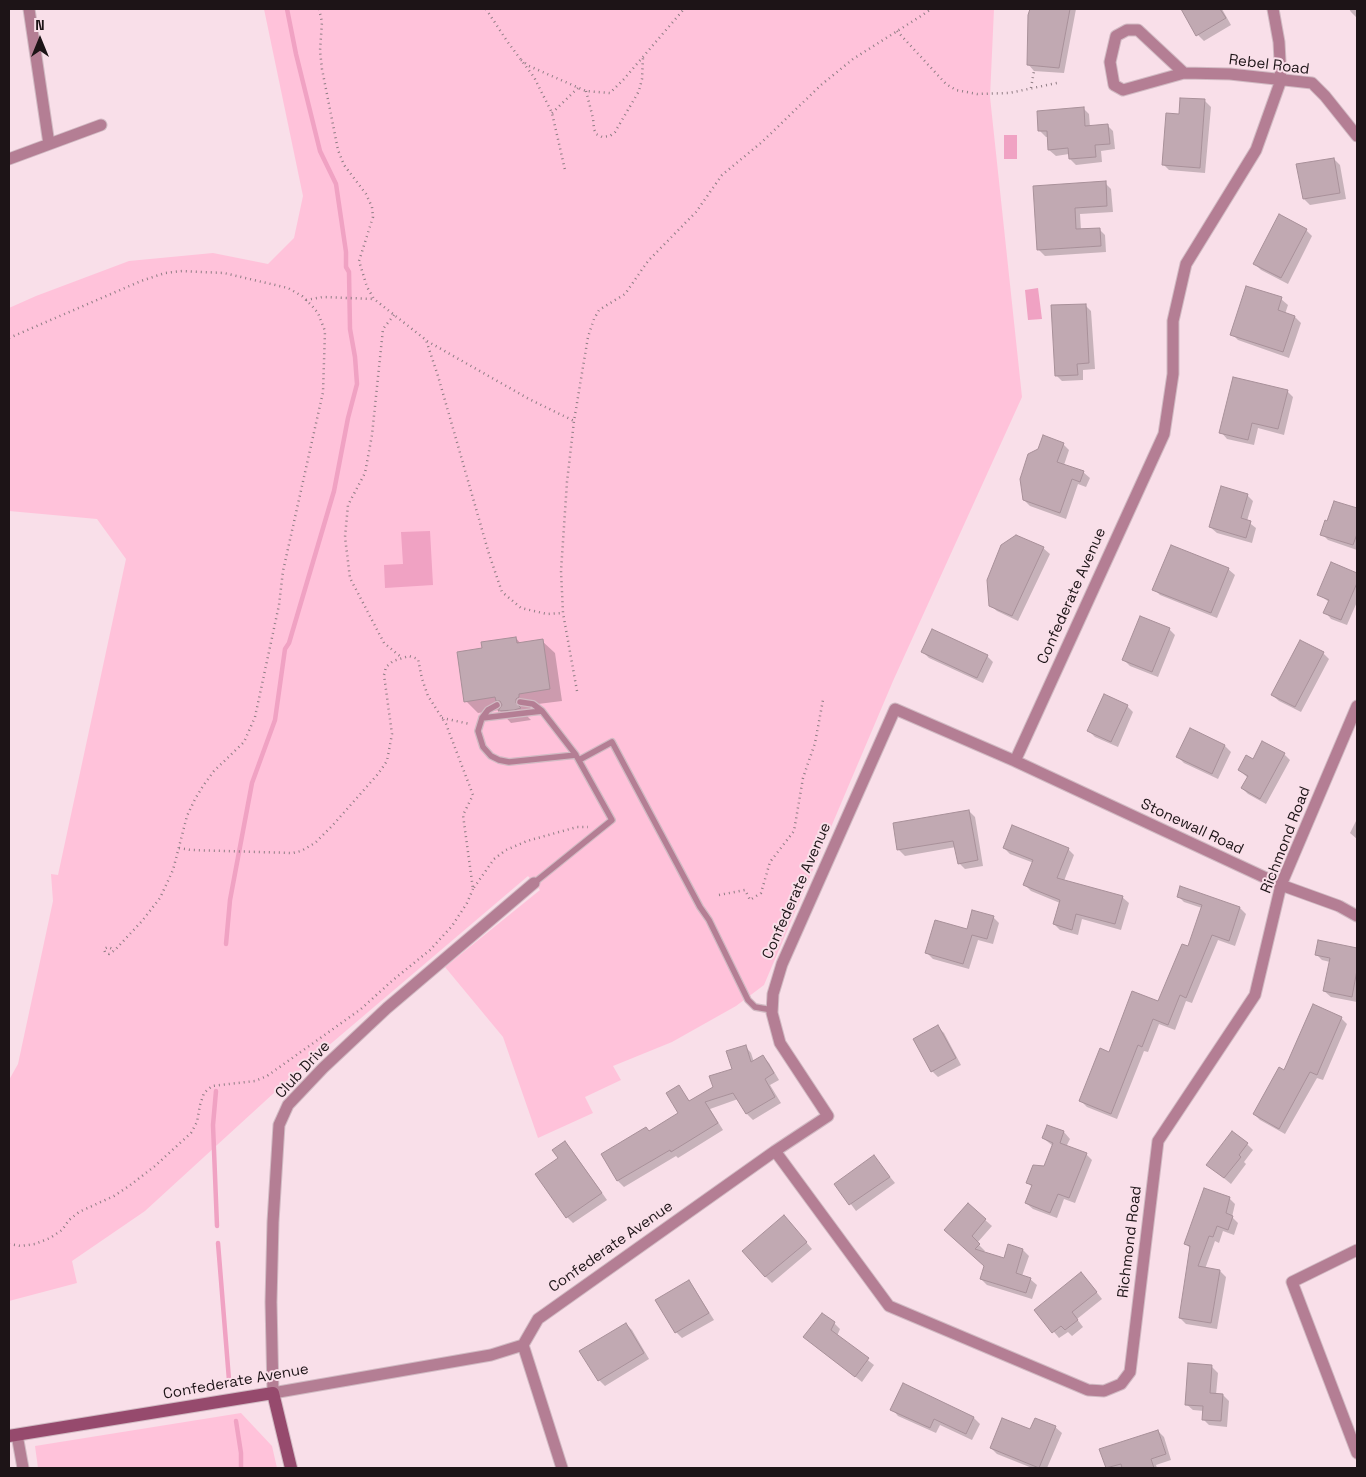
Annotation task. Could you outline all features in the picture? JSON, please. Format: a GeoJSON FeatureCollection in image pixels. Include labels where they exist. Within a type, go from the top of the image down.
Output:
{"type":"FeatureCollection","features":[{"type":"Feature","properties":{"kind":"street"},"geometry":{"type":"LineString","coordinates":[[29,9],[49,144]]}},
{"type":"Feature","properties":{"kind":"street","name":"Confederate Avenue"},"geometry":{"type":"LineString","coordinates":[[13,1435],[491,1355],[523,1345],[538,1319],[774,1151],[828,1116],[780,1043],[773,1022],[772,1010],[773,994],[778,974],[895,709],[1015,761],[1164,434],[1174,374],[1173,321],[1186,264],[1256,150],[1280,80],[1279,42],[1273,9]]}},
{"type":"Feature","properties":{"kind":"street","name":"Rebel Road"},"geometry":{"type":"LineString","coordinates":[[1184,73],[1138,30],[1127,30],[1116,36],[1110,62],[1114,85],[1123,90],[1184,73],[1230,74],[1312,83],[1357,136]]}},
{"type":"Feature","properties":{"kind":"street"},"geometry":{"type":"LineString","coordinates":[[9,159],[102,125]]}},
{"type":"Feature","properties":{"kind":"street","name":"Richmond Road"},"geometry":{"type":"LineString","coordinates":[[774,1151],[889,1306],[1088,1390],[1104,1391],[1120,1384],[1130,1372],[1158,1141],[1255,995],[1282,885],[1357,706]]}},
{"type":"Feature","properties":{"kind":"street","name":"Stonewall Road"},"geometry":{"type":"LineString","coordinates":[[1015,761],[1282,885],[1339,906],[1357,916]]}},
{"type":"Feature","properties":{"kind":"street","name":"Club Drive"},"geometry":{"type":"LineString","coordinates":[[273,1392],[271,1302],[274,1202],[279,1125],[288,1105],[323,1068],[387,1008],[534,883]]}},
{"type":"Feature","properties":{"kind":"street"},"geometry":{"type":"LineString","coordinates":[[1357,1250],[1292,1282],[1357,1453]]}},
{"type":"Feature","properties":{"kind":"street"},"geometry":{"type":"LineString","coordinates":[[523,1345],[562,1468]]}},
{"type":"Feature","properties":{"kind":"street"},"geometry":{"type":"LineString","coordinates":[[273,1392],[291,1468]]}},
{"type":"Feature","properties":{"kind":"street"},"geometry":{"type":"LineString","coordinates":[[13,1435],[23,1468]]}},
{"type":"Feature","properties":{"kind":"lane"},"geometry":{"type":"LineString","coordinates":[[520,702],[533,704],[542,711],[578,757],[612,820],[534,883]]}},
{"type":"Feature","properties":{"kind":"lane"},"geometry":{"type":"LineString","coordinates":[[497,705],[488,710],[478,725],[479,738],[483,747],[491,756],[499,760],[509,762],[578,757],[612,742],[700,907],[710,920],[748,1000],[755,1007],[772,1010]]}},
{"type":"Feature","properties":{"kind":"lane"},"geometry":{"type":"LineString","coordinates":[[482,718],[542,711]]}},
{"type":"Feature","properties":{"kind":"path"},"geometry":{"type":"LineString","coordinates":[[319,9],[322,22],[320,50],[322,69],[338,150],[344,165],[366,194],[374,217],[359,262],[367,287],[374,299],[426,340],[529,399],[574,421]]}},
{"type":"Feature","properties":{"kind":"path"},"geometry":{"type":"LineString","coordinates":[[486,9],[534,77],[552,113],[565,170]]}},
{"type":"Feature","properties":{"kind":"path"},"geometry":{"type":"LineString","coordinates":[[521,60],[529,66],[586,91],[610,93],[684,9]]}},
{"type":"Feature","properties":{"kind":"path"},"geometry":{"type":"LineString","coordinates":[[577,691],[563,613],[561,571],[567,482],[574,421],[588,337],[594,319],[599,310],[625,294],[648,261],[696,212],[722,175],[762,142],[853,59],[931,9]]}},
{"type":"Feature","properties":{"kind":"path"},"geometry":{"type":"LineString","coordinates":[[898,31],[946,84],[956,90],[978,94],[1009,93],[1057,84]]}},
{"type":"Feature","properties":{"kind":"path"},"geometry":{"type":"LineString","coordinates":[[586,91],[596,134],[602,137],[610,136],[615,132],[639,91],[642,79],[642,56]]}},
{"type":"Feature","properties":{"kind":"path"},"geometry":{"type":"LineString","coordinates":[[1031,88],[1034,71]]}},
{"type":"Feature","properties":{"kind":"path"},"geometry":{"type":"LineString","coordinates":[[552,113],[578,88]]}},
{"type":"Feature","properties":{"kind":"path"},"geometry":{"type":"LineString","coordinates":[[9,338],[105,295],[165,273],[182,271],[236,276],[288,288],[302,296],[318,313],[324,331],[323,392],[283,571],[279,605],[260,701],[253,724],[244,742],[214,771],[202,786],[187,816],[173,870],[160,898],[115,950]]}},
{"type":"Feature","properties":{"kind":"path"},"geometry":{"type":"LineString","coordinates":[[306,300],[323,297],[374,299]]}},
{"type":"Feature","properties":{"kind":"path"},"geometry":{"type":"LineString","coordinates":[[394,315],[383,329],[372,435],[365,473],[348,505],[345,536],[350,578],[384,643],[401,657]]}},
{"type":"Feature","properties":{"kind":"path"},"geometry":{"type":"LineString","coordinates":[[426,340],[483,535],[502,592],[520,608],[547,614],[563,613]]}},
{"type":"Feature","properties":{"kind":"path"},"geometry":{"type":"LineString","coordinates":[[178,848],[293,853],[301,851],[314,843],[332,826],[388,761],[392,734],[384,676],[386,668],[393,661],[409,656],[418,659],[428,696],[442,718],[473,795],[463,815],[473,889]]}},
{"type":"Feature","properties":{"kind":"path"},"geometry":{"type":"LineString","coordinates":[[719,895],[745,890],[750,900],[761,893],[770,862],[794,831],[803,778],[816,736],[823,700]]}},
{"type":"Feature","properties":{"kind":"path"},"geometry":{"type":"LineString","coordinates":[[442,718],[478,725]]}},
{"type":"Feature","properties":{"kind":"path"},"geometry":{"type":"LineString","coordinates":[[9,1244],[21,1246],[36,1244],[50,1238],[62,1230],[69,1220],[79,1212],[114,1196],[155,1166],[191,1133],[197,1122],[204,1094],[212,1086],[255,1081],[267,1076],[361,1009],[430,950],[452,926],[467,903],[473,889],[494,859],[506,850],[527,840],[577,827],[588,827],[594,834]]}},
{"type":"Feature","properties":{"kind":"shaded area"},"geometry":{"type":"Polygon","coordinates":[[[264,9],[994,9],[990,97],[1022,397],[893,681],[764,985],[736,1006],[672,1042],[613,1066],[621,1080],[585,1097],[593,1113],[538,1138],[503,1037],[445,967],[540,890],[528,876],[287,1081],[145,1211],[72,1261],[77,1283],[9,1301],[9,1080],[18,1064],[53,901],[51,874],[58,875],[126,559],[97,519],[9,511],[9,308],[129,261],[213,253],[268,264],[294,238],[303,196],[264,9]]]}},
{"type":"Feature","properties":{"kind":"shaded area"},"geometry":{"type":"Polygon","coordinates":[[[1004,135],[1017,135],[1017,159],[1004,159],[1004,135]]]}},
{"type":"Feature","properties":{"kind":"shaded area"},"geometry":{"type":"Polygon","coordinates":[[[1038,288],[1042,319],[1028,320],[1025,290],[1038,288]]]}},
{"type":"Feature","properties":{"kind":"shaded area"},"geometry":{"type":"Polygon","coordinates":[[[430,531],[433,585],[385,588],[384,565],[403,564],[401,532],[430,531]]]}},
{"type":"Feature","properties":{"kind":"shaded area"},"geometry":{"type":"Polygon","coordinates":[[[241,1413],[272,1446],[277,1468],[38,1468],[35,1446],[241,1413]]]}},
{"type":"Feature","properties":{"kind":"building"},"geometry":{"type":"Polygon","coordinates":[[[1030,9],[1070,9],[1059,68],[1027,65],[1028,15],[1030,9]]]}},
{"type":"Feature","properties":{"kind":"building"},"geometry":{"type":"Polygon","coordinates":[[[1181,9],[1220,9],[1226,18],[1196,36],[1181,9]]]}},
{"type":"Feature","properties":{"kind":"building"},"geometry":{"type":"Polygon","coordinates":[[[1180,98],[1205,99],[1200,168],[1162,165],[1166,113],[1179,114],[1180,98]]]}},
{"type":"Feature","properties":{"kind":"building"},"geometry":{"type":"Polygon","coordinates":[[[1084,107],[1085,126],[1108,124],[1110,144],[1095,145],[1096,157],[1069,159],[1068,148],[1048,150],[1047,131],[1038,131],[1037,111],[1084,107]]]}},
{"type":"Feature","properties":{"kind":"building"},"geometry":{"type":"Polygon","coordinates":[[[1334,158],[1340,193],[1303,199],[1296,164],[1334,158]]]}},
{"type":"Feature","properties":{"kind":"building"},"geometry":{"type":"Polygon","coordinates":[[[1106,181],[1107,206],[1075,208],[1076,229],[1100,228],[1101,246],[1037,250],[1033,186],[1106,181]]]}},
{"type":"Feature","properties":{"kind":"building"},"geometry":{"type":"Polygon","coordinates":[[[1279,214],[1307,229],[1281,278],[1253,264],[1279,214]]]}},
{"type":"Feature","properties":{"kind":"building"},"geometry":{"type":"Polygon","coordinates":[[[1246,286],[1282,297],[1278,310],[1295,316],[1283,352],[1230,335],[1246,286]]]}},
{"type":"Feature","properties":{"kind":"building"},"geometry":{"type":"Polygon","coordinates":[[[1086,304],[1089,363],[1077,364],[1078,375],[1055,376],[1051,305],[1086,304]]]}},
{"type":"Feature","properties":{"kind":"building"},"geometry":{"type":"Polygon","coordinates":[[[1233,377],[1288,390],[1278,429],[1252,423],[1248,440],[1219,433],[1233,377]]]}},
{"type":"Feature","properties":{"kind":"building"},"geometry":{"type":"Polygon","coordinates":[[[1043,435],[1064,443],[1057,462],[1084,471],[1080,482],[1072,479],[1060,513],[1023,500],[1020,479],[1028,454],[1038,449],[1043,435]]]}},
{"type":"Feature","properties":{"kind":"building"},"geometry":{"type":"Polygon","coordinates":[[[1221,486],[1248,494],[1241,518],[1251,521],[1246,538],[1209,527],[1221,486]]]}},
{"type":"Feature","properties":{"kind":"building"},"geometry":{"type":"Polygon","coordinates":[[[1334,501],[1357,508],[1357,534],[1353,545],[1320,535],[1334,501]]]}},
{"type":"Feature","properties":{"kind":"building"},"geometry":{"type":"Polygon","coordinates":[[[1016,535],[1044,547],[1012,616],[989,606],[987,580],[1001,545],[1016,535]]]}},
{"type":"Feature","properties":{"kind":"building"},"geometry":{"type":"Polygon","coordinates":[[[1171,545],[1229,568],[1211,613],[1152,590],[1171,545]]]}},
{"type":"Feature","properties":{"kind":"building"},"geometry":{"type":"Polygon","coordinates":[[[1331,562],[1357,573],[1357,583],[1341,620],[1323,613],[1329,600],[1317,595],[1331,562]]]}},
{"type":"Feature","properties":{"kind":"building"},"geometry":{"type":"Polygon","coordinates":[[[1140,616],[1170,628],[1152,672],[1122,660],[1140,616]]]}},
{"type":"Feature","properties":{"kind":"building"},"geometry":{"type":"Polygon","coordinates":[[[932,629],[988,655],[977,678],[921,652],[932,629]]]}},
{"type":"Feature","properties":{"kind":"building"},"geometry":{"type":"Polygon","coordinates":[[[516,637],[517,643],[543,639],[550,689],[519,694],[516,703],[521,708],[514,710],[498,711],[502,705],[500,701],[496,701],[495,697],[464,702],[457,652],[482,648],[481,642],[516,637]]]}},
{"type":"Feature","properties":{"kind":"building"},"geometry":{"type":"Polygon","coordinates":[[[1300,640],[1324,652],[1295,707],[1271,695],[1300,640]]]}},
{"type":"Feature","properties":{"kind":"building"},"geometry":{"type":"Polygon","coordinates":[[[1104,694],[1128,705],[1111,742],[1087,731],[1104,694]]]}},
{"type":"Feature","properties":{"kind":"building"},"geometry":{"type":"Polygon","coordinates":[[[1190,728],[1225,745],[1212,774],[1176,757],[1190,728]]]}},
{"type":"Feature","properties":{"kind":"building"},"geometry":{"type":"Polygon","coordinates":[[[1262,741],[1285,753],[1260,799],[1241,788],[1248,776],[1238,770],[1246,755],[1253,759],[1262,741]]]}},
{"type":"Feature","properties":{"kind":"building"},"geometry":{"type":"Polygon","coordinates":[[[969,810],[978,860],[958,864],[953,841],[897,850],[893,823],[969,810]]]}},
{"type":"Feature","properties":{"kind":"building"},"geometry":{"type":"Polygon","coordinates":[[[1012,825],[1069,848],[1057,878],[1123,896],[1115,924],[1076,914],[1072,930],[1053,924],[1060,900],[1023,885],[1033,860],[1003,848],[1012,825]]]}},
{"type":"Feature","properties":{"kind":"building"},"geometry":{"type":"Polygon","coordinates":[[[1180,886],[1240,907],[1229,941],[1212,935],[1186,998],[1180,995],[1168,1025],[1153,1019],[1142,1047],[1138,1045],[1111,1114],[1079,1101],[1100,1048],[1109,1052],[1132,991],[1158,1001],[1182,944],[1188,946],[1202,905],[1177,897],[1180,886]]]}},
{"type":"Feature","properties":{"kind":"building"},"geometry":{"type":"Polygon","coordinates":[[[972,910],[994,916],[987,939],[972,935],[963,964],[925,953],[935,920],[967,929],[972,910]]]}},
{"type":"Feature","properties":{"kind":"building"},"geometry":{"type":"Polygon","coordinates":[[[1318,940],[1357,948],[1357,970],[1352,997],[1323,991],[1330,958],[1315,955],[1318,940]]]}},
{"type":"Feature","properties":{"kind":"building"},"geometry":{"type":"Polygon","coordinates":[[[1313,1004],[1342,1017],[1317,1075],[1310,1072],[1279,1129],[1253,1114],[1279,1067],[1284,1070],[1313,1004]]]}},
{"type":"Feature","properties":{"kind":"building"},"geometry":{"type":"Polygon","coordinates":[[[938,1025],[956,1058],[931,1072],[913,1039],[938,1025]]]}},
{"type":"Feature","properties":{"kind":"building"},"geometry":{"type":"Polygon","coordinates":[[[746,1045],[751,1062],[763,1055],[774,1073],[765,1079],[775,1097],[746,1114],[733,1093],[705,1102],[718,1123],[671,1152],[670,1150],[617,1181],[601,1154],[646,1127],[649,1131],[678,1113],[666,1093],[679,1085],[689,1101],[713,1087],[709,1076],[732,1069],[726,1051],[746,1045]]]}},
{"type":"Feature","properties":{"kind":"building"},"geometry":{"type":"Polygon","coordinates":[[[1047,1125],[1064,1131],[1060,1143],[1087,1153],[1069,1198],[1058,1194],[1050,1213],[1025,1203],[1032,1185],[1026,1183],[1033,1165],[1044,1166],[1053,1143],[1042,1138],[1047,1125]]]}},
{"type":"Feature","properties":{"kind":"building"},"geometry":{"type":"Polygon","coordinates":[[[1232,1131],[1248,1143],[1239,1155],[1241,1157],[1224,1178],[1206,1165],[1232,1131]]]}},
{"type":"Feature","properties":{"kind":"building"},"geometry":{"type":"Polygon","coordinates":[[[565,1141],[602,1193],[566,1218],[535,1174],[558,1158],[552,1150],[565,1141]]]}},
{"type":"Feature","properties":{"kind":"building"},"geometry":{"type":"Polygon","coordinates":[[[874,1155],[890,1177],[849,1205],[834,1184],[874,1155]]]}},
{"type":"Feature","properties":{"kind":"building"},"geometry":{"type":"Polygon","coordinates":[[[1204,1188],[1230,1197],[1226,1213],[1233,1216],[1228,1230],[1217,1226],[1213,1237],[1209,1236],[1198,1266],[1220,1270],[1211,1323],[1179,1318],[1190,1246],[1184,1244],[1204,1188]]]}},
{"type":"Feature","properties":{"kind":"building"},"geometry":{"type":"Polygon","coordinates":[[[968,1203],[986,1219],[972,1236],[980,1244],[975,1249],[1004,1258],[1008,1244],[1023,1249],[1016,1273],[1031,1278],[1026,1293],[980,1279],[984,1266],[944,1230],[968,1203]]]}},
{"type":"Feature","properties":{"kind":"building"},"geometry":{"type":"Polygon","coordinates":[[[784,1215],[807,1242],[765,1277],[742,1251],[784,1215]]]}},
{"type":"Feature","properties":{"kind":"building"},"geometry":{"type":"Polygon","coordinates":[[[1081,1272],[1097,1292],[1072,1312],[1078,1320],[1065,1330],[1061,1326],[1052,1333],[1034,1310],[1081,1272]]]}},
{"type":"Feature","properties":{"kind":"building"},"geometry":{"type":"Polygon","coordinates":[[[689,1280],[709,1313],[675,1333],[655,1300],[689,1280]]]}},
{"type":"Feature","properties":{"kind":"building"},"geometry":{"type":"Polygon","coordinates":[[[822,1313],[835,1322],[831,1330],[869,1358],[855,1377],[803,1337],[822,1313]]]}},
{"type":"Feature","properties":{"kind":"building"},"geometry":{"type":"Polygon","coordinates":[[[626,1323],[644,1353],[598,1381],[579,1351],[626,1323]]]}},
{"type":"Feature","properties":{"kind":"building"},"geometry":{"type":"Polygon","coordinates":[[[1188,1363],[1212,1365],[1210,1393],[1223,1394],[1221,1421],[1202,1420],[1203,1406],[1185,1405],[1188,1363]]]}},
{"type":"Feature","properties":{"kind":"building"},"geometry":{"type":"Polygon","coordinates":[[[903,1383],[974,1417],[966,1434],[934,1419],[930,1428],[890,1410],[903,1383]]]}},
{"type":"Feature","properties":{"kind":"building"},"geometry":{"type":"Polygon","coordinates":[[[1002,1418],[1030,1429],[1035,1418],[1056,1426],[1039,1468],[990,1448],[1002,1418]]]}},
{"type":"Feature","properties":{"kind":"building"},"geometry":{"type":"Polygon","coordinates":[[[1158,1430],[1166,1454],[1151,1459],[1154,1468],[1122,1468],[1121,1464],[1106,1468],[1099,1449],[1158,1430]]]}},
{"type":"Feature","properties":{"kind":"waterway"},"geometry":{"type":"LineString","coordinates":[[226,944],[230,900],[252,783],[275,720],[285,649],[289,643],[334,491],[348,418],[357,384],[350,329],[349,272],[346,267],[346,252],[336,184],[320,151],[287,9]]}},
{"type":"Feature","properties":{"kind":"waterway"},"geometry":{"type":"LineString","coordinates":[[216,1091],[213,1125],[217,1226]]}},
{"type":"Feature","properties":{"kind":"waterway"},"geometry":{"type":"LineString","coordinates":[[218,1243],[229,1380]]}},
{"type":"Feature","properties":{"kind":"waterway"},"geometry":{"type":"LineString","coordinates":[[236,1421],[241,1453],[241,1468]]}}]}
